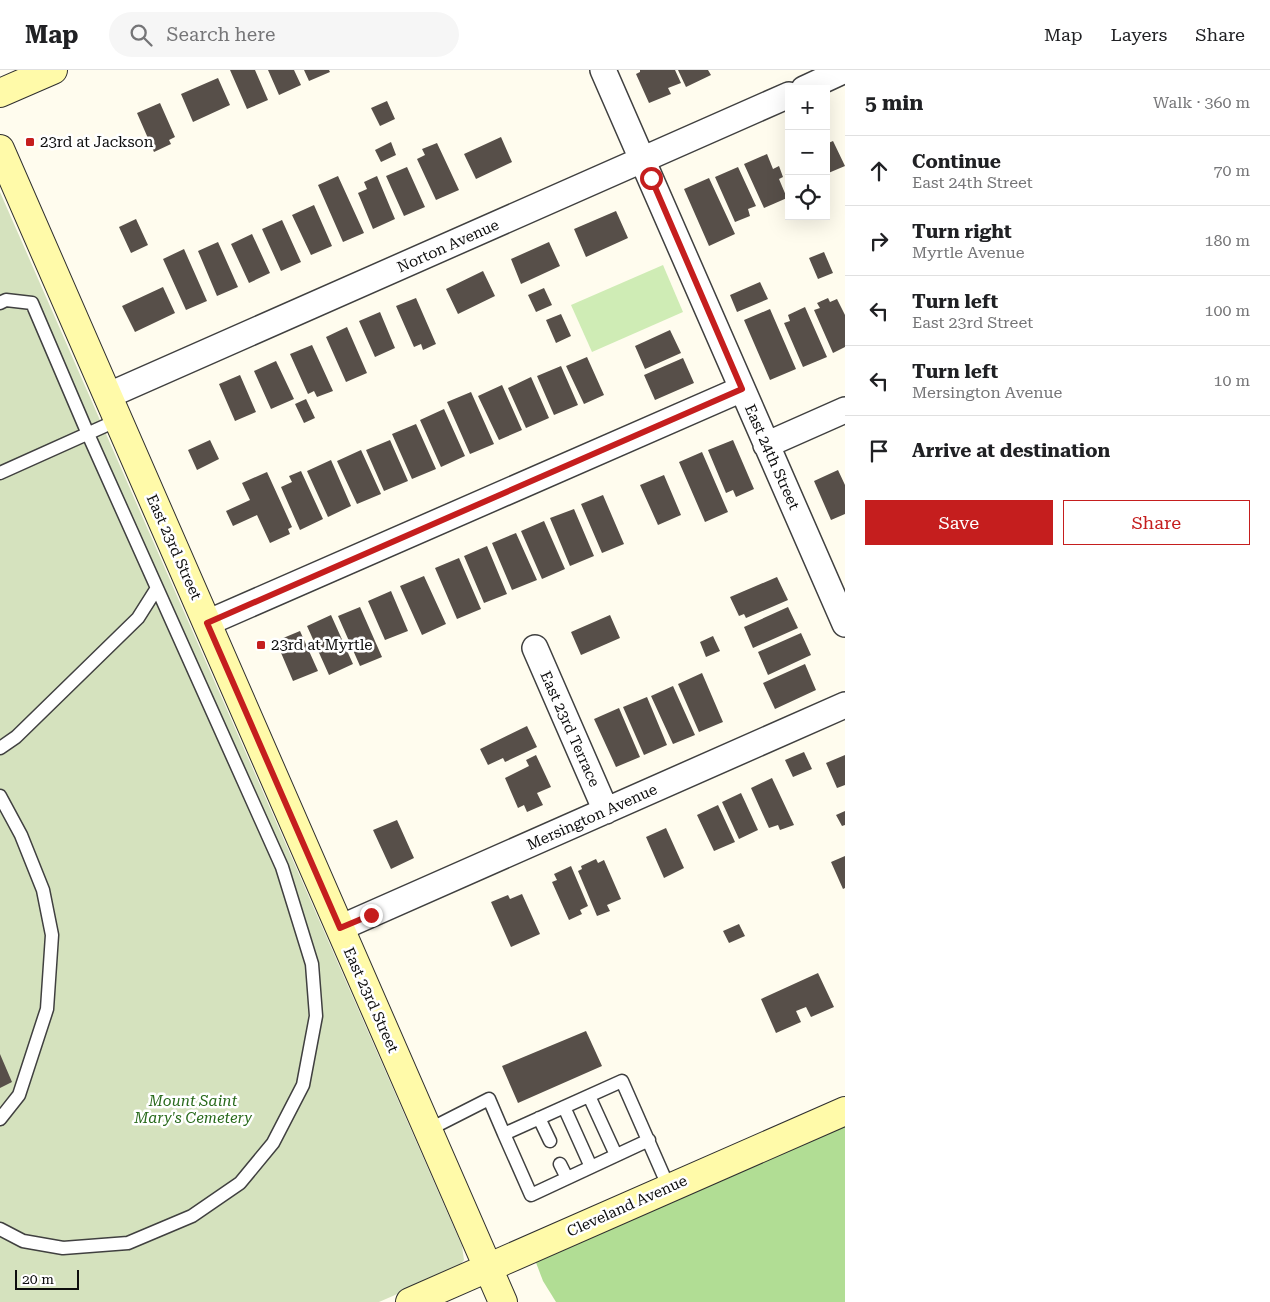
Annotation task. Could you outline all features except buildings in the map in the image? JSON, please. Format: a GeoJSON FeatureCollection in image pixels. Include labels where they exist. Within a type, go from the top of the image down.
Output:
{"type":"FeatureCollection","features":[{"type":"Feature","properties":{"kind":"main road"},"geometry":{"type":"LineString","coordinates":[[0,93],[53,70]]}},
{"type":"Feature","properties":{"kind":"main road","name":"East 23rd Street"},"geometry":{"type":"LineString","coordinates":[[0,148],[503,1302]]}},
{"type":"Feature","properties":{"kind":"main road","name":"Cleveland Avenue"},"geometry":{"type":"LineString","coordinates":[[410,1302],[845,1111]]}},
{"type":"Feature","properties":{"kind":"street","name":"East 24th Street"},"geometry":{"type":"LineString","coordinates":[[603,70],[845,624]]}},
{"type":"Feature","properties":{"kind":"street"},"geometry":{"type":"LineString","coordinates":[[813,85],[845,70]]}},
{"type":"Feature","properties":{"kind":"street","name":"Norton Avenue"},"geometry":{"type":"LineString","coordinates":[[113,408],[643,160],[785,97]]}},
{"type":"Feature","properties":{"kind":"street"},"geometry":{"type":"LineString","coordinates":[[207,623],[742,389]]}},
{"type":"Feature","properties":{"kind":"street"},"geometry":{"type":"LineString","coordinates":[[766,445],[845,410]]}},
{"type":"Feature","properties":{"kind":"street","name":"East 23rd Terrace"},"geometry":{"type":"LineString","coordinates":[[535,648],[606,810]]}},
{"type":"Feature","properties":{"kind":"street","name":"Mersington Avenue"},"geometry":{"type":"LineString","coordinates":[[340,928],[845,705]]}},
{"type":"Feature","properties":{"kind":"lane"},"geometry":{"type":"LineString","coordinates":[[0,303],[6,300],[32,303],[88,434],[282,868],[312,964],[316,1016],[303,1085],[273,1143],[240,1183],[192,1216],[128,1243],[63,1248],[23,1241],[0,1229]]}},
{"type":"Feature","properties":{"kind":"lane"},"geometry":{"type":"LineString","coordinates":[[0,473],[88,434],[113,408]]}},
{"type":"Feature","properties":{"kind":"lane"},"geometry":{"type":"LineString","coordinates":[[0,748],[16,737],[138,618],[157,588]]}},
{"type":"Feature","properties":{"kind":"lane"},"geometry":{"type":"LineString","coordinates":[[0,796],[21,835],[43,890],[52,935],[46,1009],[19,1095],[0,1120]]}},
{"type":"Feature","properties":{"kind":"lane"},"geometry":{"type":"LineString","coordinates":[[504,1134],[622,1081],[669,1188]]}},
{"type":"Feature","properties":{"kind":"lane"},"geometry":{"type":"LineString","coordinates":[[589,1096],[616,1155]]}},
{"type":"Feature","properties":{"kind":"lane"},"geometry":{"type":"LineString","coordinates":[[428,1130],[489,1099],[530,1195],[649,1140]]}},
{"type":"Feature","properties":{"kind":"lane"},"geometry":{"type":"LineString","coordinates":[[564,1107],[591,1167]]}},
{"type":"Feature","properties":{"kind":"lane"},"geometry":{"type":"LineString","coordinates":[[539,1118],[550,1142]]}},
{"type":"Feature","properties":{"kind":"lane"},"geometry":{"type":"LineString","coordinates":[[560,1164],[567,1178]]}},
{"type":"Feature","properties":{"kind":"green space","name":"Mount Saint Mary's Cemetery"},"geometry":{"type":"Polygon","coordinates":[[[0,192],[462,1246],[464,1260],[457,1268],[379,1302],[0,1302],[0,192]]]}},
{"type":"Feature","properties":{"kind":"green space"},"geometry":{"type":"Polygon","coordinates":[[[663,265],[683,312],[592,352],[571,305],[663,265]]]}},
{"type":"Feature","properties":{"kind":"green space"},"geometry":{"type":"Polygon","coordinates":[[[845,1125],[845,1302],[556,1302],[543,1281],[535,1260],[845,1125]]]}},
{"type":"Feature","properties":{"kind":"place","name":"23rd at Jackson"},"geometry":{"type":"Point","coordinates":[30,142]}},
{"type":"Feature","properties":{"kind":"place","name":"23rd at Myrtle"},"geometry":{"type":"Point","coordinates":[261,645]}},
{"type":"Feature","properties":{"kind":"route"},"geometry":{"type":"LineString","coordinates":[[371,915],[340,928],[207,623],[742,389],[651,178]]}}]}
